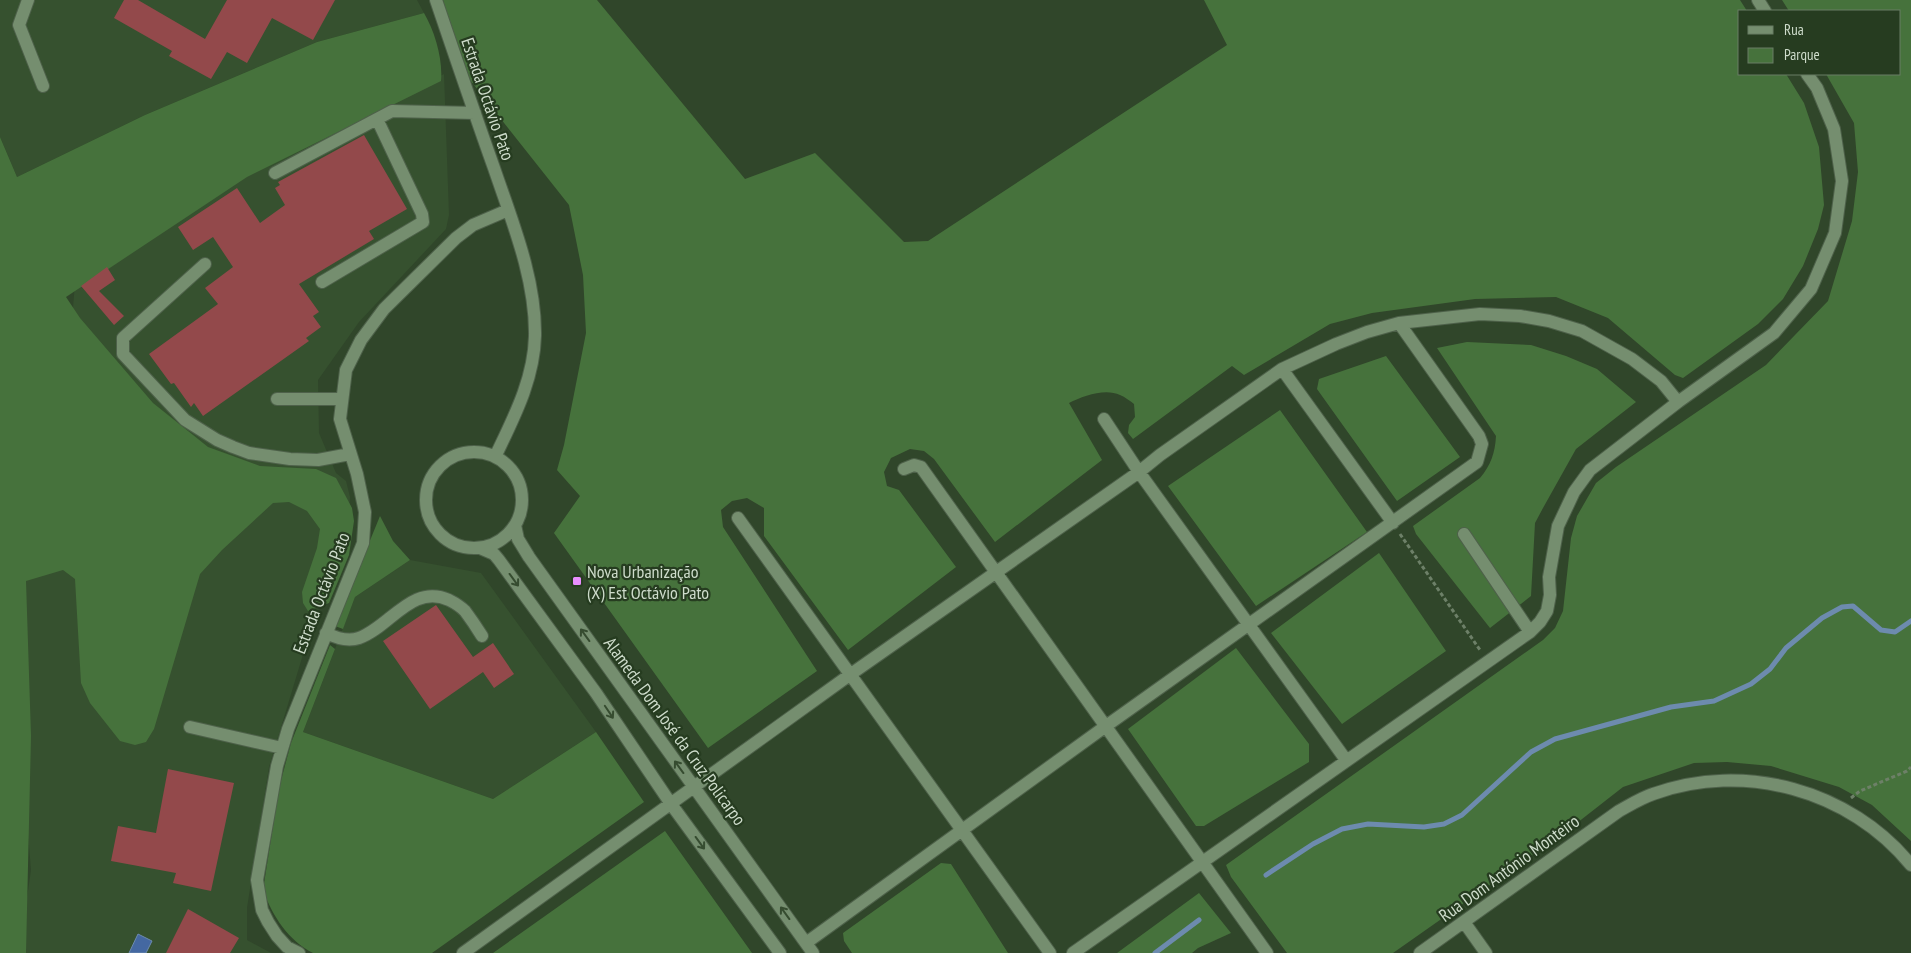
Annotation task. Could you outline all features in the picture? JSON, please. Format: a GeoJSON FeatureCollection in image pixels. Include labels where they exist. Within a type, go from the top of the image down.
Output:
{"type":"FeatureCollection","features":[{"type":"Feature","properties":{"kind":"street"},"geometry":{"type":"LineString","coordinates":[[28,0],[20,25],[43,86]]}},
{"type":"Feature","properties":{"kind":"street","name":"Estrada Octávio Pato"},"geometry":{"type":"LineString","coordinates":[[436,0],[508,210],[532,296],[535,337],[531,370],[524,393],[495,457]]}},
{"type":"Feature","properties":{"kind":"street"},"geometry":{"type":"LineString","coordinates":[[1073,953],[1488,662],[1530,632],[1540,622],[1546,611],[1550,595],[1549,577],[1558,526],[1574,492],[1590,470],[1678,402],[1774,333],[1811,289],[1835,233],[1842,181],[1834,129],[1817,88],[1808,75]]}},
{"type":"Feature","properties":{"kind":"street"},"geometry":{"type":"LineString","coordinates":[[275,173],[392,111],[475,113]]}},
{"type":"Feature","properties":{"kind":"street"},"geometry":{"type":"LineString","coordinates":[[322,282],[423,222],[422,214],[376,120]]}},
{"type":"Feature","properties":{"kind":"street","name":"Estrada Octávio Pato"},"geometry":{"type":"LineString","coordinates":[[299,953],[287,946],[277,936],[268,922],[262,910],[257,880],[273,784],[282,748],[299,698],[362,543],[365,512],[357,474],[340,419],[346,370],[361,340],[384,309],[456,238],[473,225],[508,210]]}},
{"type":"Feature","properties":{"kind":"street"},"geometry":{"type":"LineString","coordinates":[[205,264],[123,338],[123,354],[185,420],[225,444],[249,453],[290,460],[318,460],[350,454]]}},
{"type":"Feature","properties":{"kind":"street"},"geometry":{"type":"LineString","coordinates":[[463,953],[851,674],[1282,369],[1336,344],[1367,332],[1399,323],[1480,314],[1520,316],[1549,321],[1582,331],[1632,359],[1661,381],[1678,402]]}},
{"type":"Feature","properties":{"kind":"street"},"geometry":{"type":"LineString","coordinates":[[810,948],[963,830],[1477,462],[1482,444],[1474,427],[1399,323]]}},
{"type":"Feature","properties":{"kind":"street"},"geometry":{"type":"LineString","coordinates":[[1282,369],[1392,523]]}},
{"type":"Feature","properties":{"kind":"street"},"geometry":{"type":"LineString","coordinates":[[277,399],[342,399]]}},
{"type":"Feature","properties":{"kind":"street"},"geometry":{"type":"LineString","coordinates":[[1104,419],[1139,472],[1346,760]]}},
{"type":"Feature","properties":{"kind":"street"},"geometry":{"type":"LineString","coordinates":[[474,452],[495,457],[505,464],[518,482],[521,492],[520,509],[515,525],[499,541],[480,548],[470,548],[455,544],[442,536],[435,529],[427,510],[427,489],[437,470],[454,457],[474,452]]}},
{"type":"Feature","properties":{"kind":"street"},"geometry":{"type":"LineString","coordinates":[[904,469],[914,465],[920,467],[1267,953]]}},
{"type":"Feature","properties":{"kind":"street"},"geometry":{"type":"LineString","coordinates":[[738,518],[1050,953]]}},
{"type":"Feature","properties":{"kind":"street","name":"Alameda Dom José da Cruz Policarpo"},"geometry":{"type":"LineString","coordinates":[[515,525],[518,539],[529,557],[810,948]]}},
{"type":"Feature","properties":{"kind":"street"},"geometry":{"type":"LineString","coordinates":[[1464,534],[1530,632]]}},
{"type":"Feature","properties":{"kind":"street"},"geometry":{"type":"LineString","coordinates":[[480,548],[494,554],[499,560],[596,693],[671,804],[780,953]]}},
{"type":"Feature","properties":{"kind":"street"},"geometry":{"type":"LineString","coordinates":[[326,633],[339,639],[359,638],[414,600],[428,596],[443,597],[457,604],[465,611],[482,636]]}},
{"type":"Feature","properties":{"kind":"street"},"geometry":{"type":"LineString","coordinates":[[190,728],[282,748]]}},
{"type":"Feature","properties":{"kind":"street","name":"Rua Dom António Monteiro"},"geometry":{"type":"LineString","coordinates":[[1420,953],[1619,811],[1651,794],[1693,784],[1718,780],[1738,780],[1782,785],[1821,798],[1870,825],[1887,839],[1911,865]]}},
{"type":"Feature","properties":{"kind":"street"},"geometry":{"type":"LineString","coordinates":[[1464,922],[1486,953]]}},
{"type":"Feature","properties":{"kind":"path"},"geometry":{"type":"LineString","coordinates":[[1392,523],[1488,662]]}},
{"type":"Feature","properties":{"kind":"path"},"geometry":{"type":"LineString","coordinates":[[1838,806],[1860,791],[1886,782],[1911,767]]}},
{"type":"Feature","properties":{"kind":"shaded area"},"geometry":{"type":"Polygon","coordinates":[[[0,0],[417,0],[424,13],[317,42],[145,115],[17,177],[0,137],[0,0]]]}},
{"type":"Feature","properties":{"kind":"shaded area"},"geometry":{"type":"Polygon","coordinates":[[[444,74],[449,215],[446,229],[359,322],[318,380],[319,433],[336,473],[346,481],[350,497],[347,540],[311,628],[269,767],[247,908],[247,940],[271,953],[19,953],[31,870],[22,759],[19,575],[159,449],[72,320],[75,283],[241,173],[444,74]]]}},
{"type":"Feature","properties":{"kind":"shaded area"},"geometry":{"type":"Polygon","coordinates":[[[410,560],[481,573],[596,732],[493,799],[303,732],[355,597],[410,560]]]}},
{"type":"Feature","properties":{"kind":"green space"},"geometry":{"type":"Polygon","coordinates":[[[443,0],[597,0],[745,179],[815,153],[904,242],[928,241],[1227,45],[1204,0],[1740,0],[1746,10],[1738,10],[1738,75],[1787,75],[1804,103],[1819,147],[1824,205],[1818,229],[1803,266],[1783,299],[1758,324],[1683,378],[1675,375],[1608,318],[1556,297],[1475,299],[1372,313],[1330,324],[1244,375],[1232,366],[1133,439],[1128,433],[1129,425],[1135,417],[1134,404],[1124,397],[1108,392],[1087,396],[1069,403],[1102,460],[995,542],[934,459],[924,451],[910,449],[891,458],[884,472],[887,486],[899,490],[956,567],[848,650],[764,536],[764,508],[747,498],[732,501],[721,510],[723,527],[817,671],[708,748],[554,533],[580,496],[557,470],[564,445],[586,333],[583,275],[569,205],[463,71],[443,0]]]}},
{"type":"Feature","properties":{"kind":"green space"},"geometry":{"type":"Polygon","coordinates":[[[1782,0],[1911,0],[1911,841],[1872,805],[1839,787],[1771,766],[1727,762],[1694,763],[1623,787],[1568,830],[1393,953],[1287,953],[1231,877],[1226,865],[1543,640],[1555,628],[1563,611],[1571,538],[1577,516],[1596,483],[1616,467],[1766,365],[1828,301],[1852,221],[1858,172],[1854,123],[1827,75],[1901,75],[1901,10],[1788,10],[1782,0]]]}},
{"type":"Feature","properties":{"kind":"green space"},"geometry":{"type":"Polygon","coordinates":[[[424,13],[432,29],[437,46],[441,64],[441,81],[247,177],[66,297],[80,318],[153,403],[208,447],[260,466],[316,469],[336,478],[352,508],[354,521],[349,555],[329,603],[308,611],[303,603],[302,592],[317,548],[320,529],[307,511],[289,502],[273,503],[222,550],[200,574],[154,729],[146,742],[135,745],[120,741],[90,703],[81,683],[75,579],[63,570],[26,581],[31,736],[26,953],[0,953],[0,137],[17,177],[145,115],[317,42],[424,13]]]}},
{"type":"Feature","properties":{"kind":"green space"},"geometry":{"type":"Polygon","coordinates":[[[1467,342],[1531,345],[1566,356],[1597,369],[1636,402],[1576,449],[1535,523],[1531,596],[1490,628],[1416,534],[1413,526],[1480,478],[1490,463],[1495,448],[1496,436],[1437,348],[1467,342]]]}},
{"type":"Feature","properties":{"kind":"green space"},"geometry":{"type":"Polygon","coordinates":[[[1386,356],[1460,457],[1397,501],[1317,389],[1319,379],[1386,356]]]}},
{"type":"Feature","properties":{"kind":"green space"},"geometry":{"type":"Polygon","coordinates":[[[1280,410],[1367,532],[1256,606],[1168,486],[1280,410]]]}},
{"type":"Feature","properties":{"kind":"green space"},"geometry":{"type":"Polygon","coordinates":[[[380,516],[393,541],[410,560],[355,597],[343,629],[335,626],[380,516]]]}},
{"type":"Feature","properties":{"kind":"green space"},"geometry":{"type":"Polygon","coordinates":[[[1379,553],[1446,651],[1342,724],[1271,633],[1379,553]]]}},
{"type":"Feature","properties":{"kind":"green space"},"geometry":{"type":"Polygon","coordinates":[[[330,645],[335,649],[303,732],[493,799],[596,732],[644,802],[432,953],[313,953],[304,948],[282,927],[263,890],[279,788],[291,743],[330,645]]]}},
{"type":"Feature","properties":{"kind":"green space"},"geometry":{"type":"Polygon","coordinates":[[[1236,648],[1309,744],[1309,762],[1204,826],[1196,826],[1128,729],[1236,648]]]}},
{"type":"Feature","properties":{"kind":"green space"},"geometry":{"type":"Polygon","coordinates":[[[665,831],[752,953],[493,953],[665,831]]]}},
{"type":"Feature","properties":{"kind":"green space"},"geometry":{"type":"Polygon","coordinates":[[[941,863],[951,864],[1008,953],[852,953],[844,941],[843,933],[941,863]]]}},
{"type":"Feature","properties":{"kind":"green space"},"geometry":{"type":"Polygon","coordinates":[[[1199,893],[1231,933],[1198,948],[1192,953],[1117,953],[1199,893]]]}},
{"type":"Feature","properties":{"kind":"water"},"geometry":{"type":"Polygon","coordinates":[[[138,934],[152,941],[146,953],[129,953],[138,934]]]}},
{"type":"Feature","properties":{"kind":"building"},"geometry":{"type":"Polygon","coordinates":[[[124,0],[138,0],[205,39],[227,0],[335,0],[313,40],[272,18],[247,63],[227,52],[211,79],[169,56],[172,51],[114,18],[124,0]]]}},
{"type":"Feature","properties":{"kind":"building"},"geometry":{"type":"Polygon","coordinates":[[[364,135],[407,209],[369,231],[374,239],[299,284],[319,312],[313,316],[321,327],[306,338],[309,341],[203,416],[194,403],[191,407],[174,383],[171,384],[149,354],[218,304],[205,288],[233,267],[213,237],[193,250],[178,227],[237,188],[260,223],[285,205],[275,188],[280,185],[278,182],[364,135]]]}},
{"type":"Feature","properties":{"kind":"building"},"geometry":{"type":"Polygon","coordinates":[[[107,267],[115,280],[99,291],[124,316],[114,325],[81,286],[107,267]]]}},
{"type":"Feature","properties":{"kind":"building"},"geometry":{"type":"Polygon","coordinates":[[[436,605],[473,657],[493,643],[514,674],[494,688],[483,672],[430,709],[383,641],[436,605]]]}},
{"type":"Feature","properties":{"kind":"building"},"geometry":{"type":"Polygon","coordinates":[[[168,769],[234,783],[211,891],[173,883],[176,873],[111,861],[118,826],[156,833],[168,769]]]}},
{"type":"Feature","properties":{"kind":"building"},"geometry":{"type":"Polygon","coordinates":[[[188,909],[239,938],[230,953],[166,953],[188,909]]]}},
{"type":"Feature","properties":{"kind":"waterway"},"geometry":{"type":"LineString","coordinates":[[1266,875],[1313,844],[1342,829],[1368,824],[1424,827],[1444,824],[1462,815],[1531,752],[1555,739],[1671,707],[1714,701],[1751,684],[1770,669],[1786,648],[1822,618],[1842,607],[1853,606],[1881,630],[1895,632],[1911,621]]}},
{"type":"Feature","properties":{"kind":"waterway"},"geometry":{"type":"LineString","coordinates":[[1155,953],[1199,920]]}},
{"type":"Feature","properties":{"kind":"place","name":"Nova Urbanização (X) Est Octávio Pato"},"geometry":{"type":"Point","coordinates":[577,581]}}]}
